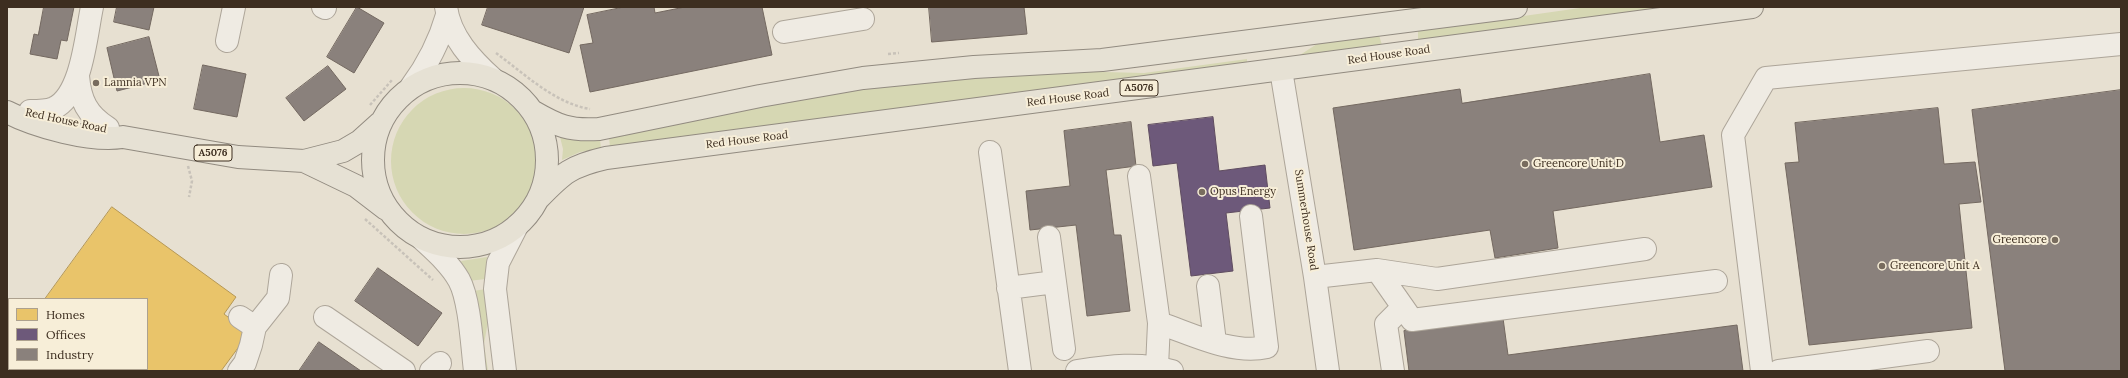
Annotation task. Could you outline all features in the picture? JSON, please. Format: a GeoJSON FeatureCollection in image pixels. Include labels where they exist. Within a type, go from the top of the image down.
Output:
{"type":"FeatureCollection","features":[{"type":"Feature","properties":{"kind":"main road"},"geometry":{"type":"LineString","coordinates":[[532,111],[556,125],[580,130],[599,129],[790,90],[863,78],[974,67],[1102,60],[1280,39],[1516,7]]}},
{"type":"Feature","properties":{"kind":"main road","name":"Red House Road"},"geometry":{"type":"LineString","coordinates":[[539,198],[563,173],[576,166],[606,158],[1752,7]]}},
{"type":"Feature","properties":{"kind":"main road"},"geometry":{"type":"LineString","coordinates":[[1102,60],[1145,65],[1257,52],[1271,57],[1281,70]]}},
{"type":"Feature","properties":{"kind":"main road"},"geometry":{"type":"LineString","coordinates":[[454,73],[477,74],[493,79],[508,87],[522,98],[532,111],[541,127],[546,144],[547,163],[545,181],[539,198],[529,213],[517,226],[503,236],[471,247],[438,245],[422,239],[398,222],[388,210],[380,197],[372,168],[374,145],[373,117],[398,97],[402,83],[454,73]]}},
{"type":"Feature","properties":{"kind":"main road","name":"Red House Road"},"geometry":{"type":"LineString","coordinates":[[7,112],[30,111],[115,133],[238,157],[304,161],[343,151],[360,141],[373,117]]}},
{"type":"Feature","properties":{"kind":"main road","name":"Red House Road"},"geometry":{"type":"LineString","coordinates":[[7,112],[28,123],[106,139],[115,133]]}},
{"type":"Feature","properties":{"kind":"main road","name":"Red House Road"},"geometry":{"type":"LineString","coordinates":[[304,161],[356,186],[388,210]]}},
{"type":"Feature","properties":{"kind":"street"},"geometry":{"type":"LineString","coordinates":[[92,7],[78,76],[79,92],[85,107],[93,118],[115,133]]}},
{"type":"Feature","properties":{"kind":"street"},"geometry":{"type":"LineString","coordinates":[[227,41],[234,7]]}},
{"type":"Feature","properties":{"kind":"street"},"geometry":{"type":"LineString","coordinates":[[446,11],[465,51],[493,79]]}},
{"type":"Feature","properties":{"kind":"street"},"geometry":{"type":"LineString","coordinates":[[402,83],[433,53],[440,40],[446,11]]}},
{"type":"Feature","properties":{"kind":"street"},"geometry":{"type":"LineString","coordinates":[[784,32],[822,16],[863,19]]}},
{"type":"Feature","properties":{"kind":"street"},"geometry":{"type":"LineString","coordinates":[[1762,371],[1733,136],[1766,78],[2121,44]]}},
{"type":"Feature","properties":{"kind":"street","name":"Summerhouse Road"},"geometry":{"type":"LineString","coordinates":[[1281,70],[1315,277],[1328,371]]}},
{"type":"Feature","properties":{"kind":"street"},"geometry":{"type":"LineString","coordinates":[[30,111],[52,109],[58,106],[68,96],[78,76]]}},
{"type":"Feature","properties":{"kind":"street"},"geometry":{"type":"LineString","coordinates":[[990,152],[1020,371]]}},
{"type":"Feature","properties":{"kind":"street"},"geometry":{"type":"LineString","coordinates":[[1077,371],[1133,365],[1164,369],[1139,176]]}},
{"type":"Feature","properties":{"kind":"street"},"geometry":{"type":"LineString","coordinates":[[1159,323],[1240,349],[1255,350],[1268,348],[1251,216]]}},
{"type":"Feature","properties":{"kind":"street"},"geometry":{"type":"LineString","coordinates":[[505,371],[495,289],[498,263],[517,226]]}},
{"type":"Feature","properties":{"kind":"street"},"geometry":{"type":"LineString","coordinates":[[1049,237],[1064,349]]}},
{"type":"Feature","properties":{"kind":"street"},"geometry":{"type":"LineString","coordinates":[[422,239],[449,265],[460,282],[466,304],[475,371]]}},
{"type":"Feature","properties":{"kind":"street"},"geometry":{"type":"LineString","coordinates":[[1315,277],[1377,270],[1437,279],[1645,249]]}},
{"type":"Feature","properties":{"kind":"street"},"geometry":{"type":"LineString","coordinates":[[1377,270],[1412,320],[1716,281]]}},
{"type":"Feature","properties":{"kind":"street"},"geometry":{"type":"LineString","coordinates":[[240,364],[248,322],[278,298],[281,275]]}},
{"type":"Feature","properties":{"kind":"street"},"geometry":{"type":"LineString","coordinates":[[1008,288],[1055,282]]}},
{"type":"Feature","properties":{"kind":"street"},"geometry":{"type":"LineString","coordinates":[[1208,286],[1215,342]]}},
{"type":"Feature","properties":{"kind":"street"},"geometry":{"type":"LineString","coordinates":[[1393,371],[1386,324],[1403,307]]}},
{"type":"Feature","properties":{"kind":"street"},"geometry":{"type":"LineString","coordinates":[[325,317],[404,371]]}},
{"type":"Feature","properties":{"kind":"street"},"geometry":{"type":"LineString","coordinates":[[1779,371],[1928,351]]}},
{"type":"Feature","properties":{"kind":"path"},"geometry":{"type":"LineString","coordinates":[[373,117],[402,83]]}},
{"type":"Feature","properties":{"kind":"path"},"geometry":{"type":"LineString","coordinates":[[189,197],[192,181],[187,164],[193,165]]}},
{"type":"Feature","properties":{"kind":"path"},"geometry":{"type":"LineString","coordinates":[[361,216],[436,281]]}},
{"type":"Feature","properties":{"kind":"green space"},"geometry":{"type":"Polygon","coordinates":[[[1587,7],[1678,7],[1418,41],[1418,31],[1587,7]]]}},
{"type":"Feature","properties":{"kind":"green space"},"geometry":{"type":"Polygon","coordinates":[[[1379,35],[1382,45],[1300,55],[1320,42],[1379,35]]]}},
{"type":"Feature","properties":{"kind":"green space"},"geometry":{"type":"Polygon","coordinates":[[[1247,59],[1247,63],[610,147],[609,137],[829,94],[920,82],[1063,71],[1144,73],[1247,59]]]}},
{"type":"Feature","properties":{"kind":"green space"},"geometry":{"type":"Polygon","coordinates":[[[464,88],[485,91],[492,94],[510,105],[520,115],[534,140],[537,161],[534,182],[531,189],[520,207],[510,217],[485,231],[464,234],[443,231],[436,228],[418,217],[408,207],[394,182],[391,161],[394,140],[397,133],[408,115],[418,105],[443,91],[464,88]]]}},
{"type":"Feature","properties":{"kind":"green space"},"geometry":{"type":"Polygon","coordinates":[[[560,137],[600,139],[601,149],[580,152],[562,160],[563,149],[560,137]]]}},
{"type":"Feature","properties":{"kind":"green space"},"geometry":{"type":"Polygon","coordinates":[[[487,257],[486,279],[468,281],[461,261],[487,257]]]}},
{"type":"Feature","properties":{"kind":"green space"},"geometry":{"type":"Polygon","coordinates":[[[486,289],[489,316],[484,344],[488,371],[484,371],[473,291],[486,289]]]}},
{"type":"Feature","properties":{"kind":"building: Homes"},"geometry":{"type":"Polygon","coordinates":[[[112,207],[236,297],[224,314],[249,333],[221,371],[7,371],[8,350],[8,370],[148,370],[148,298],[46,298],[112,207]]]}},
{"type":"Feature","properties":{"kind":"building: Offices"},"geometry":{"type":"Polygon","coordinates":[[[1213,117],[1219,171],[1265,165],[1270,208],[1226,213],[1233,271],[1191,276],[1177,163],[1153,166],[1148,125],[1213,117]]]}},
{"type":"Feature","properties":{"kind":"building: Industry"},"geometry":{"type":"Polygon","coordinates":[[[44,7],[74,7],[67,41],[61,40],[57,59],[30,54],[34,34],[38,35],[44,7]]]}},
{"type":"Feature","properties":{"kind":"building: Industry"},"geometry":{"type":"Polygon","coordinates":[[[117,7],[154,7],[149,30],[114,22],[117,7]]]}},
{"type":"Feature","properties":{"kind":"building: Industry"},"geometry":{"type":"Polygon","coordinates":[[[357,7],[384,23],[354,73],[327,57],[357,7]]]}},
{"type":"Feature","properties":{"kind":"building: Industry"},"geometry":{"type":"Polygon","coordinates":[[[488,7],[584,7],[569,53],[482,25],[488,7]]]}},
{"type":"Feature","properties":{"kind":"building: Industry"},"geometry":{"type":"Polygon","coordinates":[[[624,7],[654,7],[655,13],[685,7],[762,7],[772,55],[590,92],[580,45],[593,43],[587,15],[624,7]]]}},
{"type":"Feature","properties":{"kind":"building: Industry"},"geometry":{"type":"Polygon","coordinates":[[[929,7],[1024,7],[1027,34],[932,42],[929,7]]]}},
{"type":"Feature","properties":{"kind":"building: Industry"},"geometry":{"type":"Polygon","coordinates":[[[149,37],[160,80],[117,91],[107,48],[149,37]]]}},
{"type":"Feature","properties":{"kind":"building: Industry"},"geometry":{"type":"Polygon","coordinates":[[[203,65],[246,74],[237,117],[194,109],[203,65]]]}},
{"type":"Feature","properties":{"kind":"building: Industry"},"geometry":{"type":"Polygon","coordinates":[[[328,66],[346,89],[304,121],[286,98],[328,66]]]}},
{"type":"Feature","properties":{"kind":"building: Industry","name":"Greencore Unit D"},"geometry":{"type":"Polygon","coordinates":[[[1650,74],[1660,142],[1704,135],[1712,187],[1553,211],[1558,248],[1495,258],[1490,230],[1354,250],[1333,108],[1460,89],[1462,103],[1650,74]]]}},
{"type":"Feature","properties":{"kind":"building: Industry","name":"Greencore"},"geometry":{"type":"Polygon","coordinates":[[[2121,90],[2121,371],[2005,371],[1972,110],[2121,90]]]}},
{"type":"Feature","properties":{"kind":"building: Industry","name":"Greencore Unit A"},"geometry":{"type":"Polygon","coordinates":[[[1938,108],[1944,164],[1975,162],[1981,202],[1959,204],[1972,328],[1809,345],[1785,163],[1799,162],[1795,123],[1938,108]]]}},
{"type":"Feature","properties":{"kind":"building: Industry"},"geometry":{"type":"Polygon","coordinates":[[[1131,122],[1136,166],[1106,170],[1114,235],[1121,235],[1130,311],[1087,316],[1076,225],[1030,230],[1026,191],[1070,186],[1064,131],[1131,122]]]}},
{"type":"Feature","properties":{"kind":"building: Industry"},"geometry":{"type":"Polygon","coordinates":[[[378,268],[442,313],[418,346],[355,301],[378,268]]]}},
{"type":"Feature","properties":{"kind":"building: Industry"},"geometry":{"type":"Polygon","coordinates":[[[1503,318],[1508,355],[1737,325],[1743,371],[1409,371],[1404,331],[1503,318]]]}},
{"type":"Feature","properties":{"kind":"building: Industry"},"geometry":{"type":"Polygon","coordinates":[[[319,342],[361,371],[299,371],[319,342]]]}},
{"type":"Feature","properties":{"kind":"place","name":"Lamnia VPN"},"geometry":{"type":"Point","coordinates":[96,83]}},
{"type":"Feature","properties":{"kind":"place","name":"Greencore Unit D"},"geometry":{"type":"Point","coordinates":[1525,164]}},
{"type":"Feature","properties":{"kind":"place","name":"Opus Energy"},"geometry":{"type":"Point","coordinates":[1202,192]}},
{"type":"Feature","properties":{"kind":"place","name":"Greencore"},"geometry":{"type":"Point","coordinates":[2055,240]}},
{"type":"Feature","properties":{"kind":"place","name":"Greencore Unit A"},"geometry":{"type":"Point","coordinates":[1882,266]}}]}
